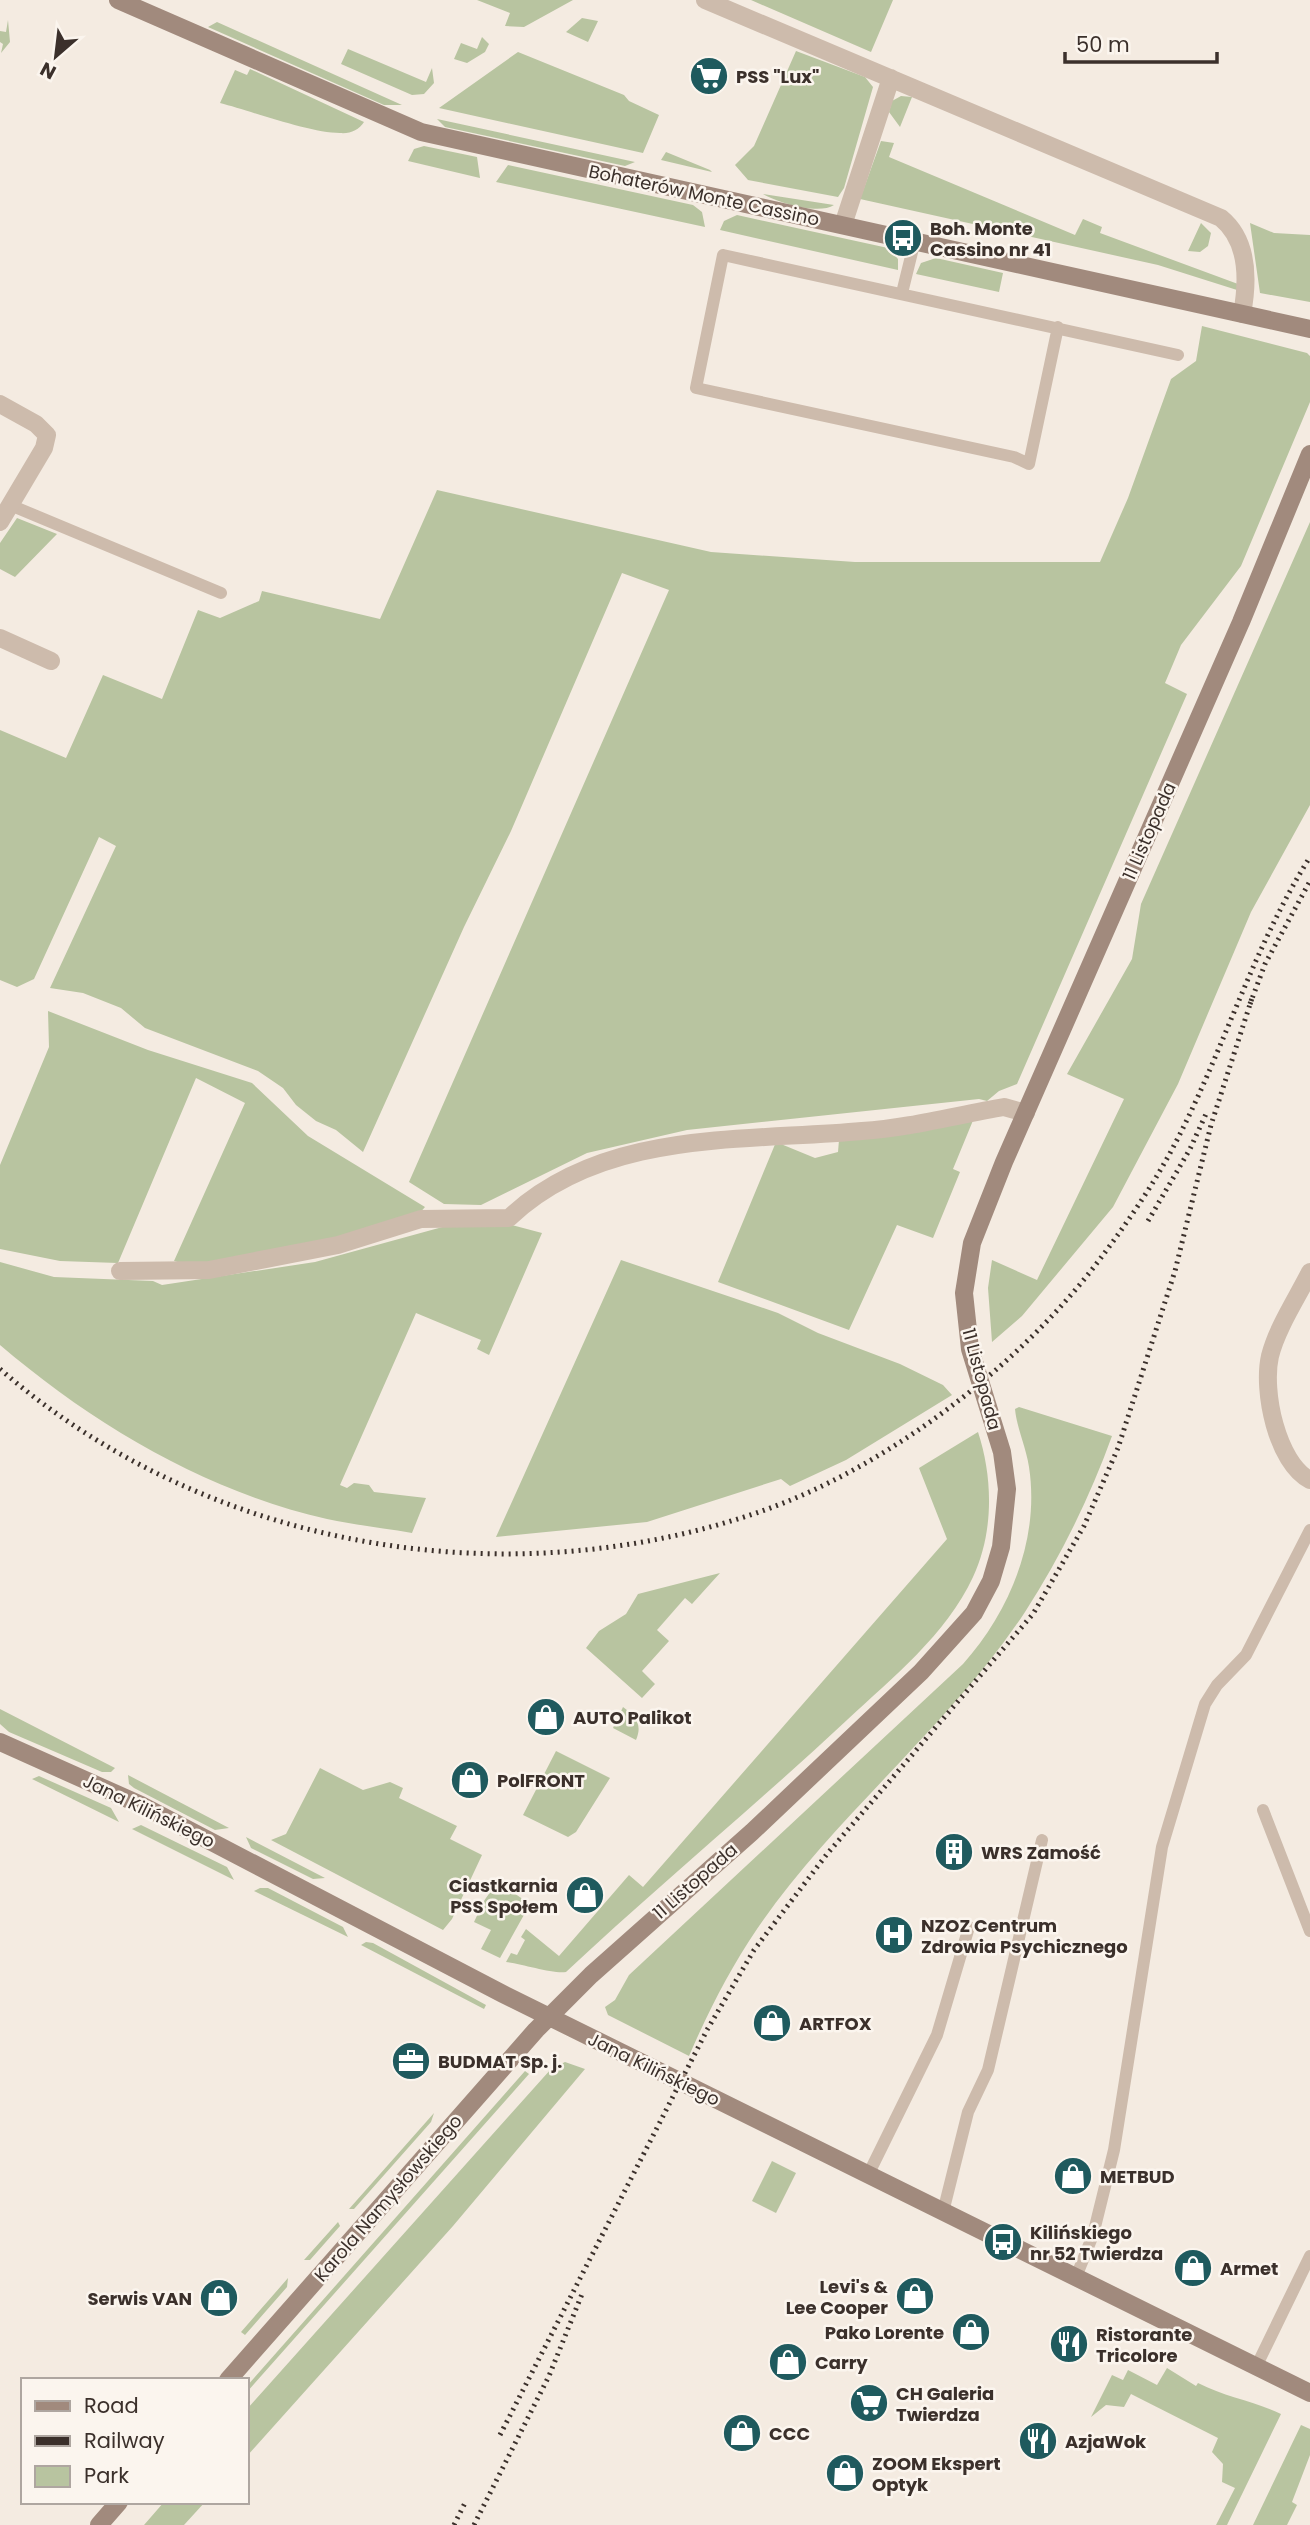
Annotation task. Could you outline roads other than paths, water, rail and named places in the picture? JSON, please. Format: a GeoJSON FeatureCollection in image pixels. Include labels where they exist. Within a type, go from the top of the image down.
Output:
{"type":"FeatureCollection","features":[{"type":"Feature","properties":{"kind":"street","name":"Bohaterów Monte Cassino"},"geometry":{"type":"LineString","coordinates":[[118,0],[421,132],[1310,329]]}},
{"type":"Feature","properties":{"kind":"street"},"geometry":{"type":"LineString","coordinates":[[705,0],[1221,218],[1236,236],[1245,267],[1247,286],[1242,314]]}},
{"type":"Feature","properties":{"kind":"street"},"geometry":{"type":"LineString","coordinates":[[843,225],[891,78]]}},
{"type":"Feature","properties":{"kind":"street"},"geometry":{"type":"LineString","coordinates":[[0,404],[36,424],[47,435],[44,448],[0,522]]}},
{"type":"Feature","properties":{"kind":"street","name":"11 Listopada"},"geometry":{"type":"LineString","coordinates":[[549,2017],[921,1672],[961,1631],[983,1596],[1001,1547],[1007,1489],[1002,1452],[970,1349],[964,1293],[968,1260],[978,1222],[1241,622],[1310,454]]}},
{"type":"Feature","properties":{"kind":"street"},"geometry":{"type":"LineString","coordinates":[[0,638],[51,661]]}},
{"type":"Feature","properties":{"kind":"street"},"geometry":{"type":"LineString","coordinates":[[120,1271],[209,1270],[316,1250],[421,1219],[509,1218],[541,1191],[572,1175],[612,1160],[692,1142],[866,1131],[1004,1107],[1026,1113]]}},
{"type":"Feature","properties":{"kind":"street"},"geometry":{"type":"LineString","coordinates":[[1310,1272],[1271,1353],[1268,1378],[1285,1455],[1301,1475],[1310,1480]]}},
{"type":"Feature","properties":{"kind":"street","name":"Jana Kilińskiego"},"geometry":{"type":"LineString","coordinates":[[0,1742],[141,1805],[549,2017],[1310,2393]]}},
{"type":"Feature","properties":{"kind":"street","name":"Karola Namysłowskiego"},"geometry":{"type":"LineString","coordinates":[[230,2378],[549,2017]]}},
{"type":"Feature","properties":{"kind":"street"},"geometry":{"type":"LineString","coordinates":[[99,2525],[117,2504]]}},
{"type":"Feature","properties":{"kind":"lane"},"geometry":{"type":"LineString","coordinates":[[902,293],[915,240]]}},
{"type":"Feature","properties":{"kind":"lane"},"geometry":{"type":"LineString","coordinates":[[1058,327],[1029,464],[1014,457],[696,388],[723,255],[1058,327],[1178,355]]}},
{"type":"Feature","properties":{"kind":"lane"},"geometry":{"type":"LineString","coordinates":[[10,505],[221,593]]}},
{"type":"Feature","properties":{"kind":"lane"},"geometry":{"type":"LineString","coordinates":[[1076,2277],[1093,2235],[1114,2150],[1162,1847],[1205,1704],[1217,1685],[1246,1655],[1310,1530]]}},
{"type":"Feature","properties":{"kind":"lane"},"geometry":{"type":"LineString","coordinates":[[1263,1811],[1310,1931]]}},
{"type":"Feature","properties":{"kind":"lane"},"geometry":{"type":"LineString","coordinates":[[943,2212],[968,2112],[988,2070],[1042,1840]]}},
{"type":"Feature","properties":{"kind":"lane"},"geometry":{"type":"LineString","coordinates":[[868,2175],[937,2035],[968,1927]]}},
{"type":"Feature","properties":{"kind":"lane"},"geometry":{"type":"LineString","coordinates":[[1256,2367],[1310,2256]]}},
{"type":"Feature","properties":{"kind":"railway"},"geometry":{"type":"LineString","coordinates":[[0,1369],[81,1430],[169,1479],[263,1516],[360,1541],[460,1553],[561,1552],[661,1538],[759,1512],[854,1470],[900,1442],[988,1377],[1065,1302],[1120,1232],[1171,1151],[1197,1100],[1273,924],[1310,857]]}},
{"type":"Feature","properties":{"kind":"railway"},"geometry":{"type":"LineString","coordinates":[[1250,1004],[1265,964],[1310,881]]}},
{"type":"Feature","properties":{"kind":"railway"},"geometry":{"type":"LineString","coordinates":[[500,2435],[707,2030],[754,1950],[827,1854],[1033,1614],[1084,1526],[1118,1448],[1175,1271],[1211,1125],[1253,995]]}},
{"type":"Feature","properties":{"kind":"railway"},"geometry":{"type":"LineString","coordinates":[[1148,1221],[1190,1149],[1206,1114]]}},
{"type":"Feature","properties":{"kind":"railway"},"geometry":{"type":"LineString","coordinates":[[474,2525],[549,2376],[582,2294]]}},
{"type":"Feature","properties":{"kind":"railway"},"geometry":{"type":"LineString","coordinates":[[454,2525],[466,2501]]}},
{"type":"Feature","properties":{"kind":"place","name":"PSS \"Lux\""},"geometry":{"type":"Point","coordinates":[709,76]}},
{"type":"Feature","properties":{"kind":"place","name":"Boh. Monte Cassino nr 41"},"geometry":{"type":"Point","coordinates":[903,238]}},
{"type":"Feature","properties":{"kind":"place","name":"AUTO Palikot"},"geometry":{"type":"Point","coordinates":[546,1717]}},
{"type":"Feature","properties":{"kind":"place","name":"PolFRONT"},"geometry":{"type":"Point","coordinates":[470,1780]}},
{"type":"Feature","properties":{"kind":"place","name":"WRS Zamość"},"geometry":{"type":"Point","coordinates":[954,1852]}},
{"type":"Feature","properties":{"kind":"place","name":"Ciastkarnia PSS Społem"},"geometry":{"type":"Point","coordinates":[585,1895]}},
{"type":"Feature","properties":{"kind":"place","name":"NZOZ Centrum Zdrowia Psychicznego"},"geometry":{"type":"Point","coordinates":[894,1935]}},
{"type":"Feature","properties":{"kind":"place","name":"ARTFOX"},"geometry":{"type":"Point","coordinates":[772,2023]}},
{"type":"Feature","properties":{"kind":"place","name":"BUDMAT Sp. j."},"geometry":{"type":"Point","coordinates":[411,2061]}},
{"type":"Feature","properties":{"kind":"place","name":"METBUD"},"geometry":{"type":"Point","coordinates":[1073,2176]}},
{"type":"Feature","properties":{"kind":"place","name":"Kilińskiego nr 52 Twierdza"},"geometry":{"type":"Point","coordinates":[1003,2242]}},
{"type":"Feature","properties":{"kind":"place","name":"Armet"},"geometry":{"type":"Point","coordinates":[1193,2268]}},
{"type":"Feature","properties":{"kind":"place","name":"Levi's & Lee Cooper"},"geometry":{"type":"Point","coordinates":[915,2296]}},
{"type":"Feature","properties":{"kind":"place","name":"Serwis VAN"},"geometry":{"type":"Point","coordinates":[219,2298]}},
{"type":"Feature","properties":{"kind":"place","name":"Pako Lorente"},"geometry":{"type":"Point","coordinates":[971,2332]}},
{"type":"Feature","properties":{"kind":"place","name":"Ristorante Tricolore"},"geometry":{"type":"Point","coordinates":[1069,2344]}},
{"type":"Feature","properties":{"kind":"place","name":"Carry"},"geometry":{"type":"Point","coordinates":[788,2362]}},
{"type":"Feature","properties":{"kind":"place","name":"CH Galeria Twierdza"},"geometry":{"type":"Point","coordinates":[869,2403]}},
{"type":"Feature","properties":{"kind":"place","name":"CCC"},"geometry":{"type":"Point","coordinates":[742,2433]}},
{"type":"Feature","properties":{"kind":"place","name":"AzjaWok"},"geometry":{"type":"Point","coordinates":[1038,2441]}},
{"type":"Feature","properties":{"kind":"place","name":"ZOOM Ekspert Optyk"},"geometry":{"type":"Point","coordinates":[845,2473]}}]}
